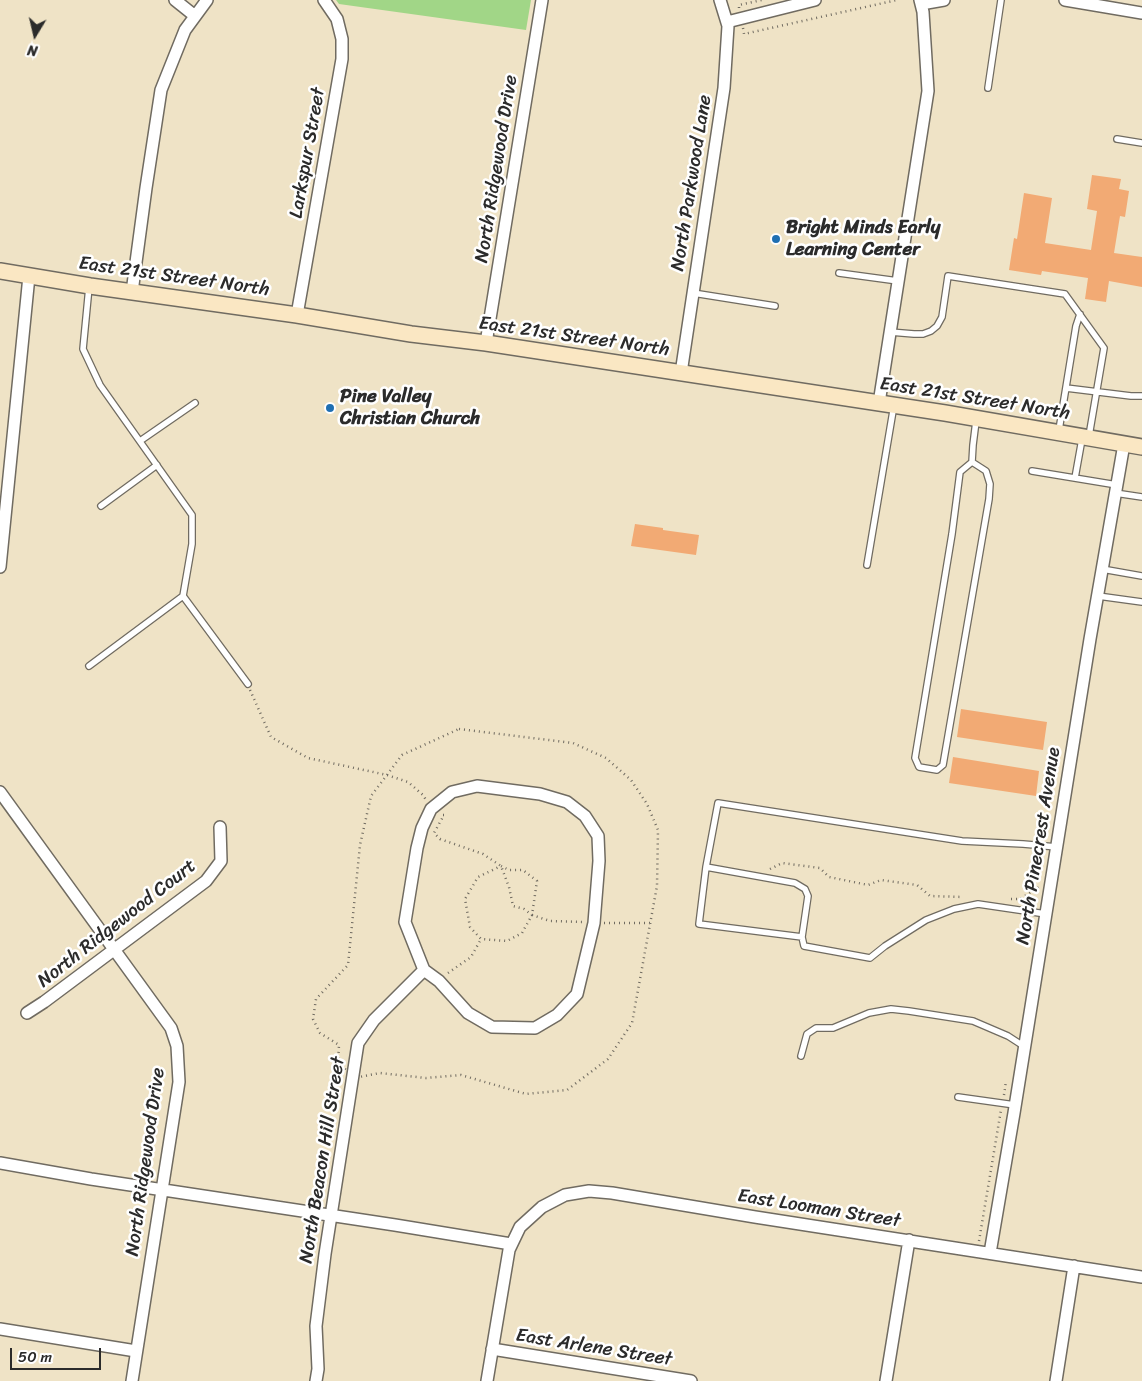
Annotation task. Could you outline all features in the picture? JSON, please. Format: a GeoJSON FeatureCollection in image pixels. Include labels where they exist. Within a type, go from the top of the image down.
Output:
{"type":"FeatureCollection","features":[{"type":"Feature","properties":{"kind":"main road","name":"East 21st Street North"},"geometry":{"type":"LineString","coordinates":[[0,271],[977,418],[1142,447]]}},
{"type":"Feature","properties":{"kind":"street"},"geometry":{"type":"LineString","coordinates":[[175,0],[195,16]]}},
{"type":"Feature","properties":{"kind":"street"},"geometry":{"type":"LineString","coordinates":[[132,292],[161,90],[185,30],[207,0]]}},
{"type":"Feature","properties":{"kind":"street","name":"Larkspur Street"},"geometry":{"type":"LineString","coordinates":[[297,315],[342,59],[342,39],[337,19],[324,0]]}},
{"type":"Feature","properties":{"kind":"street","name":"North Ridgewood Drive"},"geometry":{"type":"LineString","coordinates":[[486,343],[542,0]]}},
{"type":"Feature","properties":{"kind":"street","name":"North Parkwood Lane"},"geometry":{"type":"LineString","coordinates":[[681,373],[724,88],[728,26],[720,0]]}},
{"type":"Feature","properties":{"kind":"street"},"geometry":{"type":"LineString","coordinates":[[726,22],[815,0]]}},
{"type":"Feature","properties":{"kind":"street"},"geometry":{"type":"LineString","coordinates":[[886,404],[890,332],[928,90],[921,2],[944,0]]}},
{"type":"Feature","properties":{"kind":"street"},"geometry":{"type":"LineString","coordinates":[[1065,0],[1142,13]]}},
{"type":"Feature","properties":{"kind":"street"},"geometry":{"type":"LineString","coordinates":[[0,567],[29,276]]}},
{"type":"Feature","properties":{"kind":"street","name":"North Pinecrest Avenue"},"geometry":{"type":"LineString","coordinates":[[990,1253],[1124,444]]}},
{"type":"Feature","properties":{"kind":"street"},"geometry":{"type":"LineString","coordinates":[[477,786],[540,794],[566,802],[585,816],[598,836],[599,861],[594,923],[576,994],[558,1015],[535,1028],[492,1027],[468,1013],[439,981],[424,970],[405,922],[417,848],[422,828],[431,809],[452,792],[477,786]]}},
{"type":"Feature","properties":{"kind":"street","name":"North Ridgewood Drive"},"geometry":{"type":"LineString","coordinates":[[0,792],[171,1028],[177,1046],[178,1082],[132,1381]]}},
{"type":"Feature","properties":{"kind":"street","name":"North Ridgewood Court"},"geometry":{"type":"LineString","coordinates":[[27,1013],[206,881],[221,860],[220,827]]}},
{"type":"Feature","properties":{"kind":"street","name":"North Beacon Hill Street"},"geometry":{"type":"LineString","coordinates":[[316,1381],[318,1369],[316,1326],[358,1043],[374,1020],[424,970]]}},
{"type":"Feature","properties":{"kind":"street"},"geometry":{"type":"LineString","coordinates":[[0,1163],[512,1244],[509,1250],[487,1381]]}},
{"type":"Feature","properties":{"kind":"street","name":"East Looman Street"},"geometry":{"type":"LineString","coordinates":[[512,1244],[520,1226],[542,1207],[564,1195],[589,1191],[612,1193],[1142,1277]]}},
{"type":"Feature","properties":{"kind":"street"},"geometry":{"type":"LineString","coordinates":[[886,1381],[909,1240]]}},
{"type":"Feature","properties":{"kind":"street"},"geometry":{"type":"LineString","coordinates":[[1056,1381],[1074,1266]]}},
{"type":"Feature","properties":{"kind":"street"},"geometry":{"type":"LineString","coordinates":[[0,1330],[136,1351]]}},
{"type":"Feature","properties":{"kind":"street","name":"East Arlene Street"},"geometry":{"type":"LineString","coordinates":[[492,1349],[691,1381]]}},
{"type":"Feature","properties":{"kind":"lane"},"geometry":{"type":"LineString","coordinates":[[988,88],[1001,0]]}},
{"type":"Feature","properties":{"kind":"lane"},"geometry":{"type":"LineString","coordinates":[[1117,139],[1142,143]]}},
{"type":"Feature","properties":{"kind":"lane"},"geometry":{"type":"LineString","coordinates":[[839,273],[898,280]]}},
{"type":"Feature","properties":{"kind":"lane"},"geometry":{"type":"LineString","coordinates":[[890,332],[923,334],[931,331],[942,317],[948,276],[1065,294],[1104,348],[1097,392],[1076,478]]}},
{"type":"Feature","properties":{"kind":"lane"},"geometry":{"type":"LineString","coordinates":[[89,666],[183,596],[192,544],[192,514],[100,385],[83,349],[90,286]]}},
{"type":"Feature","properties":{"kind":"lane"},"geometry":{"type":"LineString","coordinates":[[693,293],[776,306]]}},
{"type":"Feature","properties":{"kind":"lane"},"geometry":{"type":"LineString","coordinates":[[1058,432],[1080,314]]}},
{"type":"Feature","properties":{"kind":"lane"},"geometry":{"type":"LineString","coordinates":[[1066,388],[1142,396]]}},
{"type":"Feature","properties":{"kind":"lane"},"geometry":{"type":"LineString","coordinates":[[140,441],[195,403]]}},
{"type":"Feature","properties":{"kind":"lane"},"geometry":{"type":"LineString","coordinates":[[867,564],[886,404]]}},
{"type":"Feature","properties":{"kind":"lane"},"geometry":{"type":"LineString","coordinates":[[972,462],[986,471],[990,484],[989,499],[943,765],[937,770],[919,767],[915,758],[960,472],[972,462],[977,418]]}},
{"type":"Feature","properties":{"kind":"lane"},"geometry":{"type":"LineString","coordinates":[[101,506],[157,466]]}},
{"type":"Feature","properties":{"kind":"lane"},"geometry":{"type":"LineString","coordinates":[[1032,471],[1076,478],[1142,497]]}},
{"type":"Feature","properties":{"kind":"lane"},"geometry":{"type":"LineString","coordinates":[[1102,569],[1142,576]]}},
{"type":"Feature","properties":{"kind":"lane"},"geometry":{"type":"LineString","coordinates":[[183,596],[248,684]]}},
{"type":"Feature","properties":{"kind":"lane"},"geometry":{"type":"LineString","coordinates":[[1098,596],[1142,602]]}},
{"type":"Feature","properties":{"kind":"lane"},"geometry":{"type":"LineString","coordinates":[[802,937],[699,924],[706,867],[718,803],[962,841],[1057,847]]}},
{"type":"Feature","properties":{"kind":"lane"},"geometry":{"type":"LineString","coordinates":[[706,867],[795,882],[805,889],[808,896],[802,937],[804,946],[870,958],[885,946],[926,920],[954,909],[978,904],[1046,914]]}},
{"type":"Feature","properties":{"kind":"lane"},"geometry":{"type":"LineString","coordinates":[[802,1056],[807,1034],[816,1028],[833,1028],[869,1013],[891,1009],[973,1021],[1008,1036],[1024,1047]]}},
{"type":"Feature","properties":{"kind":"lane"},"geometry":{"type":"LineString","coordinates":[[958,1097],[1015,1105]]}},
{"type":"Feature","properties":{"kind":"path"},"geometry":{"type":"LineString","coordinates":[[248,684],[271,737],[308,758],[387,775],[408,782],[423,795],[431,809],[444,815],[434,833],[440,839],[483,854],[509,870],[523,870],[537,881],[532,916],[522,933],[507,941],[481,940],[470,927],[465,899],[478,877],[501,866]]}},
{"type":"Feature","properties":{"kind":"path"},"geometry":{"type":"LineString","coordinates":[[763,868],[772,869],[782,863],[820,868],[829,877],[868,884],[882,880],[917,885],[930,896],[966,897]]}},
{"type":"Feature","properties":{"kind":"path"},"geometry":{"type":"LineString","coordinates":[[501,866],[509,887],[513,906],[524,909],[532,916],[550,921],[650,923]]}},
{"type":"Feature","properties":{"kind":"path"},"geometry":{"type":"LineString","coordinates":[[1011,899],[1020,899],[1039,888]]}},
{"type":"Feature","properties":{"kind":"path"},"geometry":{"type":"LineString","coordinates":[[439,981],[471,957],[481,940]]}},
{"type":"Feature","properties":{"kind":"green space"},"geometry":{"type":"Polygon","coordinates":[[[336,0],[531,0],[526,30],[339,4],[336,0]]]}},
{"type":"Feature","properties":{"kind":"building"},"geometry":{"type":"Polygon","coordinates":[[[1092,175],[1121,179],[1119,189],[1129,191],[1125,217],[1120,216],[1114,253],[1142,257],[1142,287],[1109,281],[1106,302],[1085,299],[1088,278],[1042,271],[1041,275],[1009,270],[1014,238],[1017,239],[1024,193],[1052,198],[1045,243],[1091,250],[1097,211],[1087,209],[1092,175]]]}},
{"type":"Feature","properties":{"kind":"building"},"geometry":{"type":"Polygon","coordinates":[[[635,524],[699,535],[696,555],[631,546],[635,524]]]}},
{"type":"Feature","properties":{"kind":"building"},"geometry":{"type":"Polygon","coordinates":[[[961,709],[1047,722],[1043,750],[957,737],[961,709]]]}},
{"type":"Feature","properties":{"kind":"building"},"geometry":{"type":"Polygon","coordinates":[[[953,757],[1039,771],[1036,796],[949,783],[953,757]]]}},
{"type":"Feature","properties":{"kind":"place","name":"Bright Minds Early Learning Center"},"geometry":{"type":"Point","coordinates":[776,239]}},
{"type":"Feature","properties":{"kind":"place","name":"Pine Valley Christian Church"},"geometry":{"type":"Point","coordinates":[330,408]}}]}
